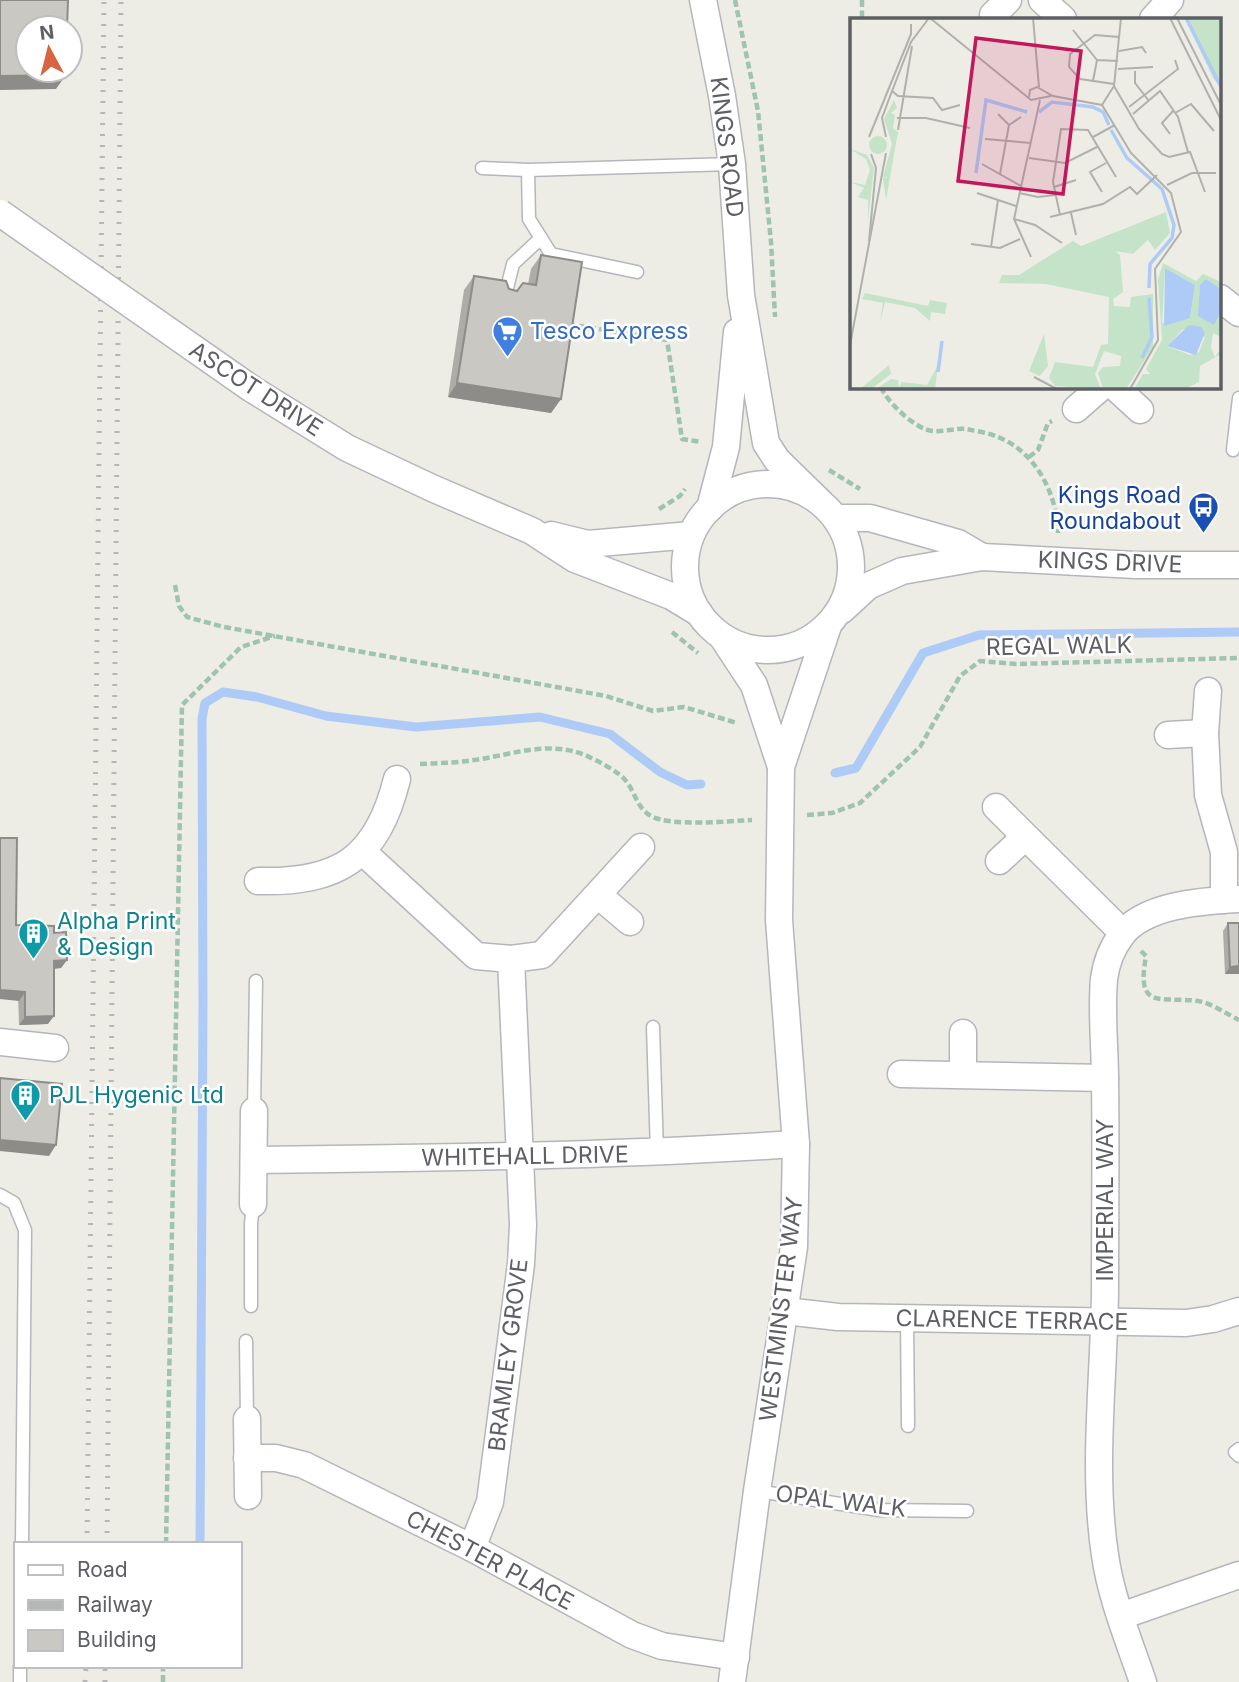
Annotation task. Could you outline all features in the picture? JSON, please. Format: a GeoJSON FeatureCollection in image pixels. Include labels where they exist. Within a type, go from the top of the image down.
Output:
{"type":"FeatureCollection","features":[{"type":"Feature","properties":{"kind":"street","name":"KINGS ROAD"},"geometry":{"type":"LineString","coordinates":[[703,0],[732,164],[741,295],[765,443],[777,460],[827,509]]}},
{"type":"Feature","properties":{"kind":"street"},"geometry":{"type":"LineString","coordinates":[[1042,0],[1062,18]]}},
{"type":"Feature","properties":{"kind":"street"},"geometry":{"type":"LineString","coordinates":[[1154,18],[1170,0]]}},
{"type":"Feature","properties":{"kind":"street","name":"ASCOT DRIVE"},"geometry":{"type":"LineString","coordinates":[[0,213],[252,388],[347,448],[532,531]]}},
{"type":"Feature","properties":{"kind":"street","name":"KINGS ROAD"},"geometry":{"type":"LineString","coordinates":[[710,508],[726,447],[741,295]]}},
{"type":"Feature","properties":{"kind":"street"},"geometry":{"type":"LineString","coordinates":[[1222,300],[1239,313]]}},
{"type":"Feature","properties":{"kind":"street"},"geometry":{"type":"LineString","coordinates":[[1076,409],[1100,388]]}},
{"type":"Feature","properties":{"kind":"street"},"geometry":{"type":"LineString","coordinates":[[1116,388],[1140,410]]}},
{"type":"Feature","properties":{"kind":"street"},"geometry":{"type":"LineString","coordinates":[[532,531],[575,559],[671,596],[699,613],[723,638],[760,650],[785,649],[808,641],[833,620],[849,590],[852,565],[848,540],[827,509],[798,489],[775,484],[751,486],[729,494],[710,508],[691,535],[685,562],[687,589],[699,613]]}},
{"type":"Feature","properties":{"kind":"street","name":"KINGS DRIVE"},"geometry":{"type":"LineString","coordinates":[[827,509],[958,543],[982,556]]}},
{"type":"Feature","properties":{"kind":"street"},"geometry":{"type":"LineString","coordinates":[[532,531],[588,544],[691,535]]}},
{"type":"Feature","properties":{"kind":"street","name":"KINGS DRIVE"},"geometry":{"type":"LineString","coordinates":[[833,620],[868,586],[894,574],[982,556],[1135,565],[1239,565]]}},
{"type":"Feature","properties":{"kind":"street","name":"WESTMINSTER WAY"},"geometry":{"type":"LineString","coordinates":[[734,1670],[757,1491],[794,1247],[796,1144],[779,920],[782,767],[833,620]]}},
{"type":"Feature","properties":{"kind":"street","name":"WESTMINSTER WAY"},"geometry":{"type":"LineString","coordinates":[[723,638],[754,685],[782,767]]}},
{"type":"Feature","properties":{"kind":"street"},"geometry":{"type":"LineString","coordinates":[[996,807],[1123,933],[1146,916],[1172,906],[1232,900],[1224,852],[1208,795],[1205,733],[1208,691]]}},
{"type":"Feature","properties":{"kind":"street"},"geometry":{"type":"LineString","coordinates":[[1168,735],[1205,733]]}},
{"type":"Feature","properties":{"kind":"street"},"geometry":{"type":"LineString","coordinates":[[258,881],[289,882],[312,878],[340,867],[363,852],[390,805],[397,779]]}},
{"type":"Feature","properties":{"kind":"street"},"geometry":{"type":"LineString","coordinates":[[999,861],[1025,837]]}},
{"type":"Feature","properties":{"kind":"street"},"geometry":{"type":"LineString","coordinates":[[363,852],[475,956],[511,959],[542,955],[640,847]]}},
{"type":"Feature","properties":{"kind":"street"},"geometry":{"type":"LineString","coordinates":[[598,895],[629,922]]}},
{"type":"Feature","properties":{"kind":"street","name":"IMPERIAL WAY"},"geometry":{"type":"LineString","coordinates":[[1123,933],[1111,952],[1103,995],[1105,1321],[1100,1499],[1105,1557],[1143,1682]]}},
{"type":"Feature","properties":{"kind":"street","name":"BRAMLEY GROVE"},"geometry":{"type":"LineString","coordinates":[[472,1548],[490,1502],[521,1264],[523,1225],[511,959]]}},
{"type":"Feature","properties":{"kind":"street"},"geometry":{"type":"LineString","coordinates":[[963,1033],[963,1073]]}},
{"type":"Feature","properties":{"kind":"street"},"geometry":{"type":"LineString","coordinates":[[0,1042],[55,1048]]}},
{"type":"Feature","properties":{"kind":"street"},"geometry":{"type":"LineString","coordinates":[[901,1074],[963,1073],[1105,1078]]}},
{"type":"Feature","properties":{"kind":"street"},"geometry":{"type":"LineString","coordinates":[[253,1204],[254,1111]]}},
{"type":"Feature","properties":{"kind":"street","name":"WHITEHALL DRIVE"},"geometry":{"type":"LineString","coordinates":[[254,1160],[657,1153],[796,1144]]}},
{"type":"Feature","properties":{"kind":"street","name":"CLARENCE TERRACE"},"geometry":{"type":"LineString","coordinates":[[785,1311],[838,1317],[1186,1323],[1213,1320],[1239,1311]]}},
{"type":"Feature","properties":{"kind":"street"},"geometry":{"type":"LineString","coordinates":[[247,1419],[248,1496]]}},
{"type":"Feature","properties":{"kind":"street","name":"CHESTER PLACE"},"geometry":{"type":"LineString","coordinates":[[247,1458],[276,1458],[304,1465],[472,1548],[632,1635],[734,1670]]}},
{"type":"Feature","properties":{"kind":"street"},"geometry":{"type":"LineString","coordinates":[[1121,1616],[1239,1575]]}},
{"type":"Feature","properties":{"kind":"lane"},"geometry":{"type":"LineString","coordinates":[[482,168],[528,170],[732,164]]}},
{"type":"Feature","properties":{"kind":"lane"},"geometry":{"type":"LineString","coordinates":[[528,170],[530,219],[551,254],[637,272]]}},
{"type":"Feature","properties":{"kind":"lane"},"geometry":{"type":"LineString","coordinates":[[505,296],[513,264],[541,238]]}},
{"type":"Feature","properties":{"kind":"lane"},"geometry":{"type":"LineString","coordinates":[[1233,450],[1239,398]]}},
{"type":"Feature","properties":{"kind":"lane"},"geometry":{"type":"LineString","coordinates":[[254,1111],[256,981]]}},
{"type":"Feature","properties":{"kind":"lane"},"geometry":{"type":"LineString","coordinates":[[653,1027],[657,1153]]}},
{"type":"Feature","properties":{"kind":"lane"},"geometry":{"type":"LineString","coordinates":[[0,1195],[14,1203],[25,1230],[22,1542]]}},
{"type":"Feature","properties":{"kind":"lane"},"geometry":{"type":"LineString","coordinates":[[251,1306],[253,1204]]}},
{"type":"Feature","properties":{"kind":"lane"},"geometry":{"type":"LineString","coordinates":[[907,1318],[908,1426]]}},
{"type":"Feature","properties":{"kind":"lane"},"geometry":{"type":"LineString","coordinates":[[246,1341],[247,1419]]}},
{"type":"Feature","properties":{"kind":"lane"},"geometry":{"type":"LineString","coordinates":[[1239,1449],[1235,1452],[1239,1456]]}},
{"type":"Feature","properties":{"kind":"lane","name":"OPAL WALK"},"geometry":{"type":"LineString","coordinates":[[757,1491],[879,1510],[967,1511]]}},
{"type":"Feature","properties":{"kind":"path"},"geometry":{"type":"LineString","coordinates":[[862,0],[863,18]]}},
{"type":"Feature","properties":{"kind":"path"},"geometry":{"type":"LineString","coordinates":[[567,324],[667,340],[682,439],[702,443],[701,452]]}},
{"type":"Feature","properties":{"kind":"path"},"geometry":{"type":"LineString","coordinates":[[881,388],[885,396],[906,417],[932,432],[963,429],[999,437],[1029,457],[1045,481],[1058,514],[1058,537]]}},
{"type":"Feature","properties":{"kind":"path"},"geometry":{"type":"LineString","coordinates":[[1029,457],[1038,450],[1048,423],[1076,409]]}},
{"type":"Feature","properties":{"kind":"path"},"geometry":{"type":"LineString","coordinates":[[656,511],[680,496],[687,486]]}},
{"type":"Feature","properties":{"kind":"path"},"geometry":{"type":"LineString","coordinates":[[175,585],[179,606],[187,617],[275,636],[606,696],[653,711],[684,706],[738,724],[745,723]]}},
{"type":"Feature","properties":{"kind":"path"},"geometry":{"type":"LineString","coordinates":[[663,626],[704,658]]}},
{"type":"Feature","properties":{"kind":"path"},"geometry":{"type":"LineString","coordinates":[[166,1542],[182,705],[241,647],[275,636]]}},
{"type":"Feature","properties":{"kind":"path","name":"REGAL WALK"},"geometry":{"type":"LineString","coordinates":[[397,779],[398,765],[474,761],[522,750],[549,748],[586,755],[611,768],[626,780],[635,799],[650,816],[670,822],[781,818],[832,813],[860,803],[920,747],[960,676],[980,661],[1016,664],[1239,658]]}},
{"type":"Feature","properties":{"kind":"path"},"geometry":{"type":"LineString","coordinates":[[1123,933],[1146,956],[1142,978],[1146,991],[1157,1000],[1200,1001],[1239,1020]]}},
{"type":"Feature","properties":{"kind":"building"},"geometry":{"type":"Polygon","coordinates":[[[0,0],[68,0],[68,14],[14,14],[14,76],[0,76],[0,0]]]}},
{"type":"Feature","properties":{"kind":"building","name":"Tesco Express"},"geometry":{"type":"Polygon","coordinates":[[[541,255],[582,262],[561,399],[457,383],[474,276],[506,281],[509,289],[517,291],[523,283],[536,285],[541,255]]]}},
{"type":"Feature","properties":{"kind":"building"},"geometry":{"type":"Polygon","coordinates":[[[0,838],[17,838],[16,925],[54,926],[54,933],[66,932],[67,960],[54,961],[54,1016],[25,1017],[25,992],[0,990],[0,838]]]}},
{"type":"Feature","properties":{"kind":"building"},"geometry":{"type":"Polygon","coordinates":[[[1228,923],[1239,923],[1239,966],[1230,967],[1228,923]]]}},
{"type":"Feature","properties":{"kind":"building","name":"PJL Hygenic Ltd"},"geometry":{"type":"Polygon","coordinates":[[[0,1078],[62,1084],[56,1145],[0,1140],[0,1078]]]}},
{"type":"Feature","properties":{"kind":"waterway"},"geometry":{"type":"LineString","coordinates":[[835,773],[856,768],[923,653],[979,635],[1239,632]]}},
{"type":"Feature","properties":{"kind":"waterway"},"geometry":{"type":"LineString","coordinates":[[200,1542],[202,719],[205,703],[223,692],[257,697],[326,716],[416,727],[540,717],[610,734],[660,772],[687,785],[701,784]]}},
{"type":"Feature","properties":{"kind":"railway"},"geometry":{"type":"LineString","coordinates":[[87,1542],[104,0]]}},
{"type":"Feature","properties":{"kind":"railway"},"geometry":{"type":"LineString","coordinates":[[107,1542],[121,0]]}},
{"type":"Feature","properties":{"kind":"railway"},"geometry":{"type":"LineString","coordinates":[[85,1682],[86,1668]]}},
{"type":"Feature","properties":{"kind":"railway"},"geometry":{"type":"LineString","coordinates":[[105,1668],[105,1682]]}},
{"type":"Feature","properties":{"kind":"place","name":"Tesco Express"},"geometry":{"type":"Point","coordinates":[507,358]}},
{"type":"Feature","properties":{"kind":"place","name":"Kings Road Roundabout"},"geometry":{"type":"Point","coordinates":[1204,535]}},
{"type":"Feature","properties":{"kind":"place","name":"Alpha Print & Design"},"geometry":{"type":"Point","coordinates":[34,961]}},
{"type":"Feature","properties":{"kind":"place","name":"PJL Hygenic Ltd"},"geometry":{"type":"Point","coordinates":[26,1122]}}]}
